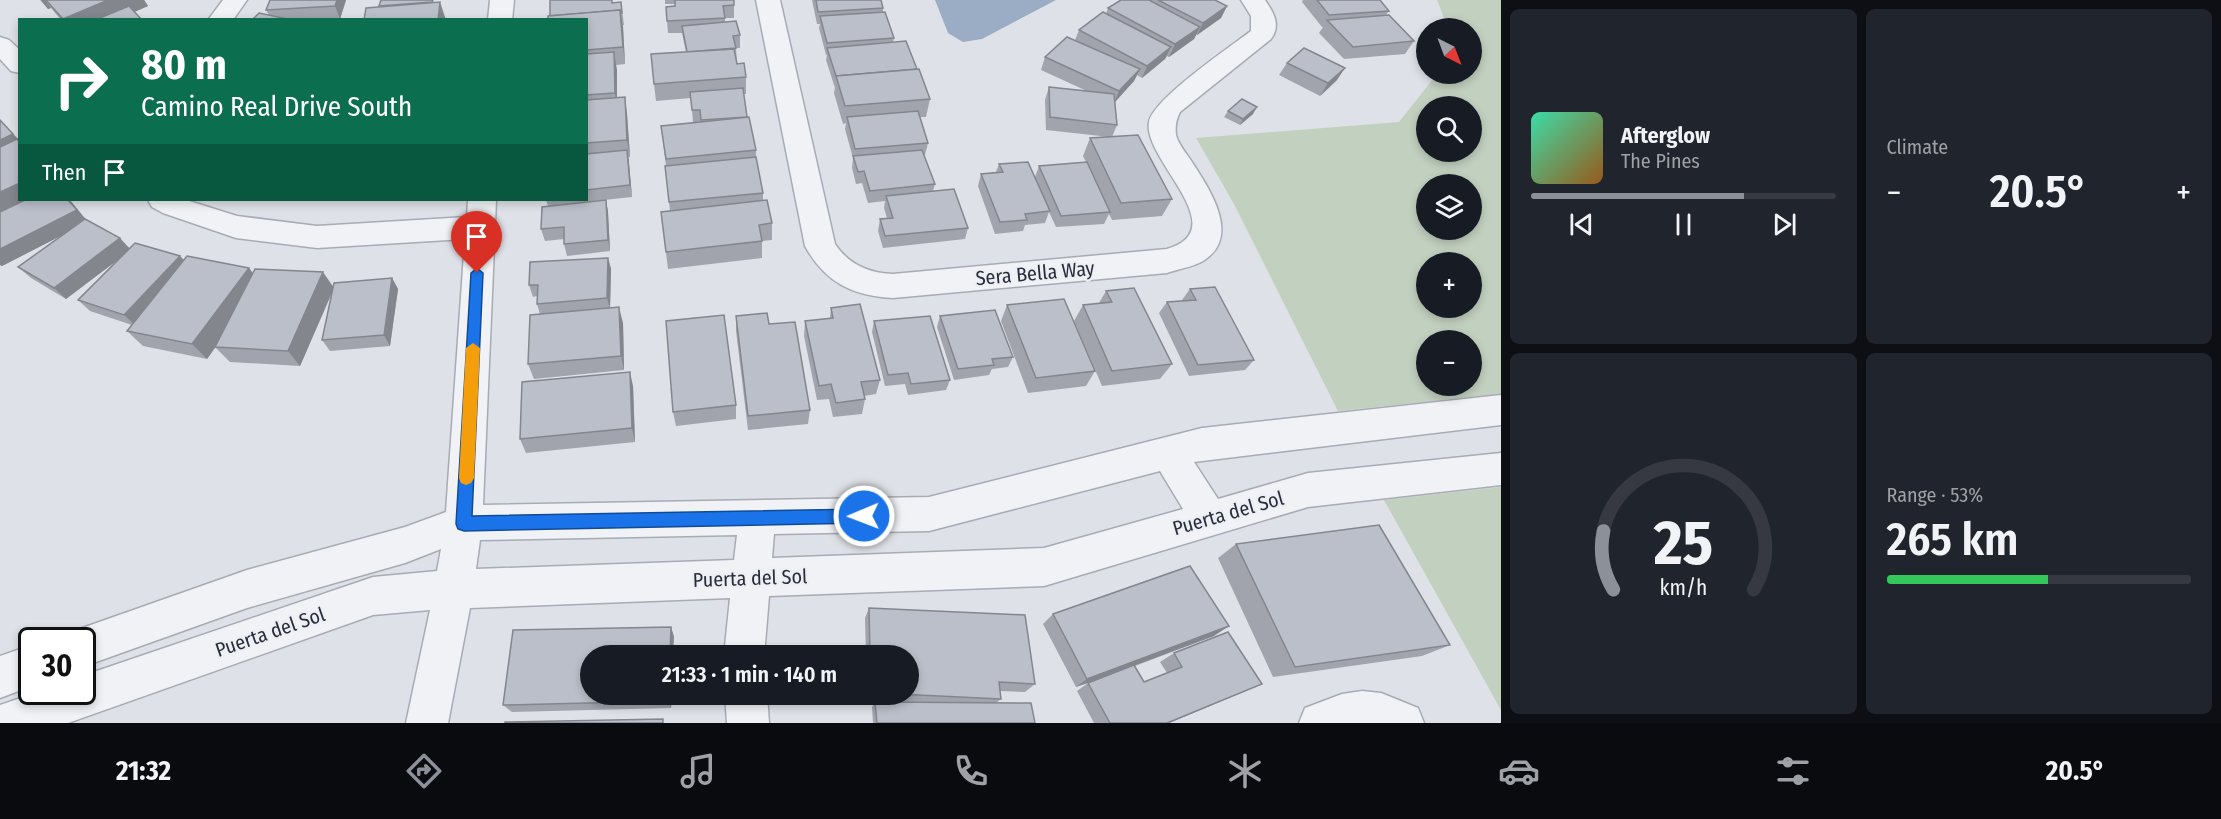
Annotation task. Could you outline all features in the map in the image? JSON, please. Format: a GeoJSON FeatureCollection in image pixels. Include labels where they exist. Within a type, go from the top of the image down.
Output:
{"type":"FeatureCollection","features":[{"type":"Feature","properties":{"kind":"street"},"geometry":{"type":"LineString","coordinates":[[222,18],[235,0]]}},
{"type":"Feature","properties":{"kind":"street"},"geometry":{"type":"LineString","coordinates":[[500,18],[502,0]]}},
{"type":"Feature","properties":{"kind":"street","name":"Sera Bella Way"},"geometry":{"type":"LineString","coordinates":[[768,0],[820,246],[831,262],[848,276],[868,284],[893,286],[1167,261],[1191,255],[1199,250],[1208,235],[1209,219],[1163,137],[1162,121],[1170,107],[1262,34],[1265,20],[1253,0]]}},
{"type":"Feature","properties":{"kind":"street"},"geometry":{"type":"LineString","coordinates":[[0,45],[18,63]]}},
{"type":"Feature","properties":{"kind":"street"},"geometry":{"type":"LineString","coordinates":[[164,201],[172,206],[236,227],[317,237],[481,213],[464,524],[454,590],[426,723]]}},
{"type":"Feature","properties":{"kind":"street"},"geometry":{"type":"LineString","coordinates":[[96,642],[247,589],[405,544],[464,524],[929,514],[1202,444],[1501,410]]}},
{"type":"Feature","properties":{"kind":"street"},"geometry":{"type":"LineString","coordinates":[[1168,452],[1209,518]]}},
{"type":"Feature","properties":{"kind":"street","name":"Puerta del Sol"},"geometry":{"type":"LineString","coordinates":[[8,723],[373,596],[454,590],[1044,567],[1308,490],[1501,469]]}},
{"type":"Feature","properties":{"kind":"street"},"geometry":{"type":"LineString","coordinates":[[745,645],[757,519]]}},
{"type":"Feature","properties":{"kind":"street"},"geometry":{"type":"LineString","coordinates":[[0,677],[18,670]]}},
{"type":"Feature","properties":{"kind":"street"},"geometry":{"type":"LineString","coordinates":[[747,705],[748,723]]}},
{"type":"Feature","properties":{"kind":"street"},"geometry":{"type":"LineString","coordinates":[[1320,723],[1351,712],[1384,713],[1403,723]]}},
{"type":"Feature","properties":{"kind":"green space"},"geometry":{"type":"Polygon","coordinates":[[[1437,0],[1501,0],[1501,394],[1482,396],[1482,330],[1416,330],[1416,396],[1482,396],[1338,411],[1234,204],[1196,138],[1399,122],[1416,101],[1416,162],[1482,162],[1482,96],[1420,96],[1429,84],[1482,84],[1482,18],[1444,18],[1437,0]]]}},
{"type":"Feature","properties":{"kind":"green space"},"geometry":{"type":"Polygon","coordinates":[[[1501,487],[1501,710],[1384,500],[1501,487]]]}},
{"type":"Feature","properties":{"kind":"water"},"geometry":{"type":"Polygon","coordinates":[[[935,0],[1056,0],[982,39],[963,42],[948,33],[935,0]]]}},
{"type":"Feature","properties":{"kind":"building"},"geometry":{"type":"Polygon","coordinates":[[[46,0],[108,0],[65,18],[62,18],[46,0]]]}},
{"type":"Feature","properties":{"kind":"building"},"geometry":{"type":"Polygon","coordinates":[[[270,0],[337,0],[335,6],[266,10],[270,0]]]}},
{"type":"Feature","properties":{"kind":"building"},"geometry":{"type":"Polygon","coordinates":[[[381,0],[433,0],[432,2],[379,6],[381,0]]]}},
{"type":"Feature","properties":{"kind":"building"},"geometry":{"type":"Polygon","coordinates":[[[550,0],[612,0],[612,3],[621,2],[622,13],[620,10],[550,16],[550,0]]]}},
{"type":"Feature","properties":{"kind":"building"},"geometry":{"type":"Polygon","coordinates":[[[675,0],[734,0],[734,5],[723,6],[725,18],[667,21],[666,7],[675,6],[675,0]]]}},
{"type":"Feature","properties":{"kind":"building"},"geometry":{"type":"Polygon","coordinates":[[[816,0],[881,0],[883,8],[818,12],[816,0]]]}},
{"type":"Feature","properties":{"kind":"building"},"geometry":{"type":"Polygon","coordinates":[[[1121,0],[1149,0],[1200,27],[1175,44],[1108,8],[1121,0]]]}},
{"type":"Feature","properties":{"kind":"building"},"geometry":{"type":"Polygon","coordinates":[[[1158,0],[1215,0],[1227,6],[1203,23],[1158,0]]]}},
{"type":"Feature","properties":{"kind":"building"},"geometry":{"type":"Polygon","coordinates":[[[1317,0],[1380,0],[1389,11],[1329,15],[1317,0]]]}},
{"type":"Feature","properties":{"kind":"building"},"geometry":{"type":"Polygon","coordinates":[[[440,2],[438,18],[364,18],[366,8],[440,2]]]}},
{"type":"Feature","properties":{"kind":"building"},"geometry":{"type":"Polygon","coordinates":[[[129,6],[140,18],[100,18],[129,6]]]}},
{"type":"Feature","properties":{"kind":"building"},"geometry":{"type":"Polygon","coordinates":[[[620,10],[623,47],[588,50],[588,18],[548,18],[548,16],[620,10]]]}},
{"type":"Feature","properties":{"kind":"building"},"geometry":{"type":"Polygon","coordinates":[[[885,12],[894,38],[827,43],[820,16],[885,12]]]}},
{"type":"Feature","properties":{"kind":"building"},"geometry":{"type":"Polygon","coordinates":[[[1103,12],[1171,47],[1147,66],[1079,30],[1103,12]]]}},
{"type":"Feature","properties":{"kind":"building"},"geometry":{"type":"Polygon","coordinates":[[[259,13],[283,18],[254,18],[259,13]]]}},
{"type":"Feature","properties":{"kind":"building"},"geometry":{"type":"Polygon","coordinates":[[[1389,15],[1414,41],[1353,47],[1327,20],[1389,15]]]}},
{"type":"Feature","properties":{"kind":"building"},"geometry":{"type":"Polygon","coordinates":[[[736,21],[740,35],[733,36],[736,48],[687,52],[682,26],[736,21]]]}},
{"type":"Feature","properties":{"kind":"building"},"geometry":{"type":"Polygon","coordinates":[[[1067,37],[1140,69],[1119,91],[1045,57],[1067,37]]]}},
{"type":"Feature","properties":{"kind":"building"},"geometry":{"type":"Polygon","coordinates":[[[906,41],[917,69],[836,76],[827,48],[906,41]]]}},
{"type":"Feature","properties":{"kind":"building"},"geometry":{"type":"Polygon","coordinates":[[[1304,48],[1345,68],[1328,83],[1287,63],[1304,48]]]}},
{"type":"Feature","properties":{"kind":"building"},"geometry":{"type":"Polygon","coordinates":[[[734,49],[737,64],[744,63],[746,77],[654,84],[651,54],[734,49]]]}},
{"type":"Feature","properties":{"kind":"building"},"geometry":{"type":"Polygon","coordinates":[[[614,52],[615,93],[588,95],[588,54],[614,52]]]}},
{"type":"Feature","properties":{"kind":"building"},"geometry":{"type":"Polygon","coordinates":[[[919,69],[930,99],[845,106],[836,76],[919,69]]]}},
{"type":"Feature","properties":{"kind":"building"},"geometry":{"type":"Polygon","coordinates":[[[1049,87],[1114,94],[1117,125],[1050,117],[1049,87]]]}},
{"type":"Feature","properties":{"kind":"building"},"geometry":{"type":"Polygon","coordinates":[[[743,88],[747,117],[701,120],[700,110],[692,110],[690,92],[743,88]]]}},
{"type":"Feature","properties":{"kind":"building"},"geometry":{"type":"Polygon","coordinates":[[[625,97],[627,140],[588,143],[588,100],[625,97]]]}},
{"type":"Feature","properties":{"kind":"building"},"geometry":{"type":"Polygon","coordinates":[[[1242,99],[1257,107],[1243,119],[1228,111],[1242,99]]]}},
{"type":"Feature","properties":{"kind":"building"},"geometry":{"type":"Polygon","coordinates":[[[918,111],[928,143],[855,149],[847,117],[918,111]]]}},
{"type":"Feature","properties":{"kind":"building"},"geometry":{"type":"Polygon","coordinates":[[[749,117],[756,150],[666,159],[661,126],[749,117]]]}},
{"type":"Feature","properties":{"kind":"building"},"geometry":{"type":"Polygon","coordinates":[[[0,120],[13,134],[0,140],[0,120]]]}},
{"type":"Feature","properties":{"kind":"building"},"geometry":{"type":"Polygon","coordinates":[[[1138,135],[1172,199],[1121,203],[1090,138],[1138,135]]]}},
{"type":"Feature","properties":{"kind":"building"},"geometry":{"type":"Polygon","coordinates":[[[18,140],[18,184],[0,192],[0,147],[18,140]]]}},
{"type":"Feature","properties":{"kind":"building"},"geometry":{"type":"Polygon","coordinates":[[[627,150],[630,185],[588,190],[588,154],[627,150]]]}},
{"type":"Feature","properties":{"kind":"building"},"geometry":{"type":"Polygon","coordinates":[[[922,150],[935,184],[870,191],[864,171],[858,172],[853,156],[922,150]]]}},
{"type":"Feature","properties":{"kind":"building"},"geometry":{"type":"Polygon","coordinates":[[[756,157],[763,193],[669,202],[665,166],[756,157]]]}},
{"type":"Feature","properties":{"kind":"building"},"geometry":{"type":"Polygon","coordinates":[[[1028,162],[1050,211],[1025,214],[1027,220],[1000,222],[981,174],[1003,172],[999,164],[1028,162]]]}},
{"type":"Feature","properties":{"kind":"building"},"geometry":{"type":"Polygon","coordinates":[[[1087,162],[1110,212],[1061,216],[1039,166],[1087,162]]]}},
{"type":"Feature","properties":{"kind":"building"},"geometry":{"type":"Polygon","coordinates":[[[954,189],[968,228],[885,236],[880,219],[893,218],[886,196],[954,189]]]}},
{"type":"Feature","properties":{"kind":"building"},"geometry":{"type":"Polygon","coordinates":[[[606,200],[608,240],[564,244],[564,227],[541,229],[542,207],[606,200]]]}},
{"type":"Feature","properties":{"kind":"building"},"geometry":{"type":"Polygon","coordinates":[[[767,200],[772,223],[759,225],[762,241],[666,252],[661,212],[767,200]]]}},
{"type":"Feature","properties":{"kind":"building"},"geometry":{"type":"Polygon","coordinates":[[[23,201],[69,201],[77,210],[0,249],[0,212],[23,201]]]}},
{"type":"Feature","properties":{"kind":"building"},"geometry":{"type":"Polygon","coordinates":[[[85,219],[120,238],[54,288],[18,267],[85,219]]]}},
{"type":"Feature","properties":{"kind":"building"},"geometry":{"type":"Polygon","coordinates":[[[135,243],[180,256],[124,315],[78,300],[135,243]]]}},
{"type":"Feature","properties":{"kind":"building"},"geometry":{"type":"Polygon","coordinates":[[[187,256],[249,268],[192,344],[127,331],[187,256]]]}},
{"type":"Feature","properties":{"kind":"building"},"geometry":{"type":"Polygon","coordinates":[[[608,258],[607,298],[537,304],[538,285],[529,285],[530,262],[608,258]]]}},
{"type":"Feature","properties":{"kind":"building"},"geometry":{"type":"Polygon","coordinates":[[[255,269],[323,272],[288,351],[215,347],[255,269]]]}},
{"type":"Feature","properties":{"kind":"building"},"geometry":{"type":"Polygon","coordinates":[[[392,278],[384,335],[322,340],[334,283],[392,278]]]}},
{"type":"Feature","properties":{"kind":"building"},"geometry":{"type":"Polygon","coordinates":[[[1215,287],[1254,360],[1198,365],[1167,302],[1196,300],[1190,289],[1215,287]]]}},
{"type":"Feature","properties":{"kind":"building"},"geometry":{"type":"Polygon","coordinates":[[[1134,288],[1172,364],[1112,371],[1083,305],[1112,302],[1106,291],[1134,288]]]}},
{"type":"Feature","properties":{"kind":"building"},"geometry":{"type":"Polygon","coordinates":[[[1064,299],[1095,371],[1036,378],[1007,305],[1064,299]]]}},
{"type":"Feature","properties":{"kind":"building"},"geometry":{"type":"Polygon","coordinates":[[[860,304],[880,380],[861,382],[865,399],[836,403],[831,384],[819,386],[805,321],[833,318],[831,308],[860,304]]]}},
{"type":"Feature","properties":{"kind":"building"},"geometry":{"type":"Polygon","coordinates":[[[619,307],[621,356],[528,364],[530,315],[619,307]]]}},
{"type":"Feature","properties":{"kind":"building"},"geometry":{"type":"Polygon","coordinates":[[[995,310],[1013,357],[992,359],[994,365],[958,369],[940,316],[995,310]]]}},
{"type":"Feature","properties":{"kind":"building"},"geometry":{"type":"Polygon","coordinates":[[[767,313],[769,324],[795,322],[810,410],[748,416],[736,316],[767,313]]]}},
{"type":"Feature","properties":{"kind":"building"},"geometry":{"type":"Polygon","coordinates":[[[724,315],[736,405],[673,412],[666,321],[724,315]]]}},
{"type":"Feature","properties":{"kind":"building"},"geometry":{"type":"Polygon","coordinates":[[[930,316],[950,380],[911,384],[908,373],[888,375],[874,321],[930,316]]]}},
{"type":"Feature","properties":{"kind":"building"},"geometry":{"type":"Polygon","coordinates":[[[630,372],[632,428],[520,439],[522,382],[630,372]]]}},
{"type":"Feature","properties":{"kind":"building"},"geometry":{"type":"Polygon","coordinates":[[[1379,525],[1450,645],[1295,667],[1236,544],[1379,525]]]}},
{"type":"Feature","properties":{"kind":"building"},"geometry":{"type":"Polygon","coordinates":[[[1190,566],[1229,626],[1087,679],[1053,614],[1190,566]]]}},
{"type":"Feature","properties":{"kind":"building"},"geometry":{"type":"Polygon","coordinates":[[[869,608],[1025,615],[1035,684],[999,682],[1001,699],[919,695],[919,645],[870,645],[869,608]]]}},
{"type":"Feature","properties":{"kind":"building"},"geometry":{"type":"Polygon","coordinates":[[[671,627],[670,645],[580,645],[580,703],[503,705],[513,630],[671,627]]]}},
{"type":"Feature","properties":{"kind":"building"},"geometry":{"type":"Polygon","coordinates":[[[1228,632],[1262,684],[1167,723],[1110,723],[1088,683],[1134,665],[1144,682],[1182,667],[1174,653],[1228,632]]]}},
{"type":"Feature","properties":{"kind":"building"},"geometry":{"type":"Polygon","coordinates":[[[919,702],[1031,703],[1035,723],[877,723],[875,705],[919,705],[919,702]]]}},
{"type":"Feature","properties":{"kind":"building"},"geometry":{"type":"Polygon","coordinates":[[[663,719],[663,723],[505,723],[505,722],[663,719]]]}},
{"type":"Feature","properties":{"kind":"slow traffic"},"geometry":{"type":"LineString","coordinates":[[466,478],[473,348]]}},
{"type":"Feature","properties":{"kind":"route"},"geometry":{"type":"LineString","coordinates":[[477,273],[464,524],[864,516]]}}]}
